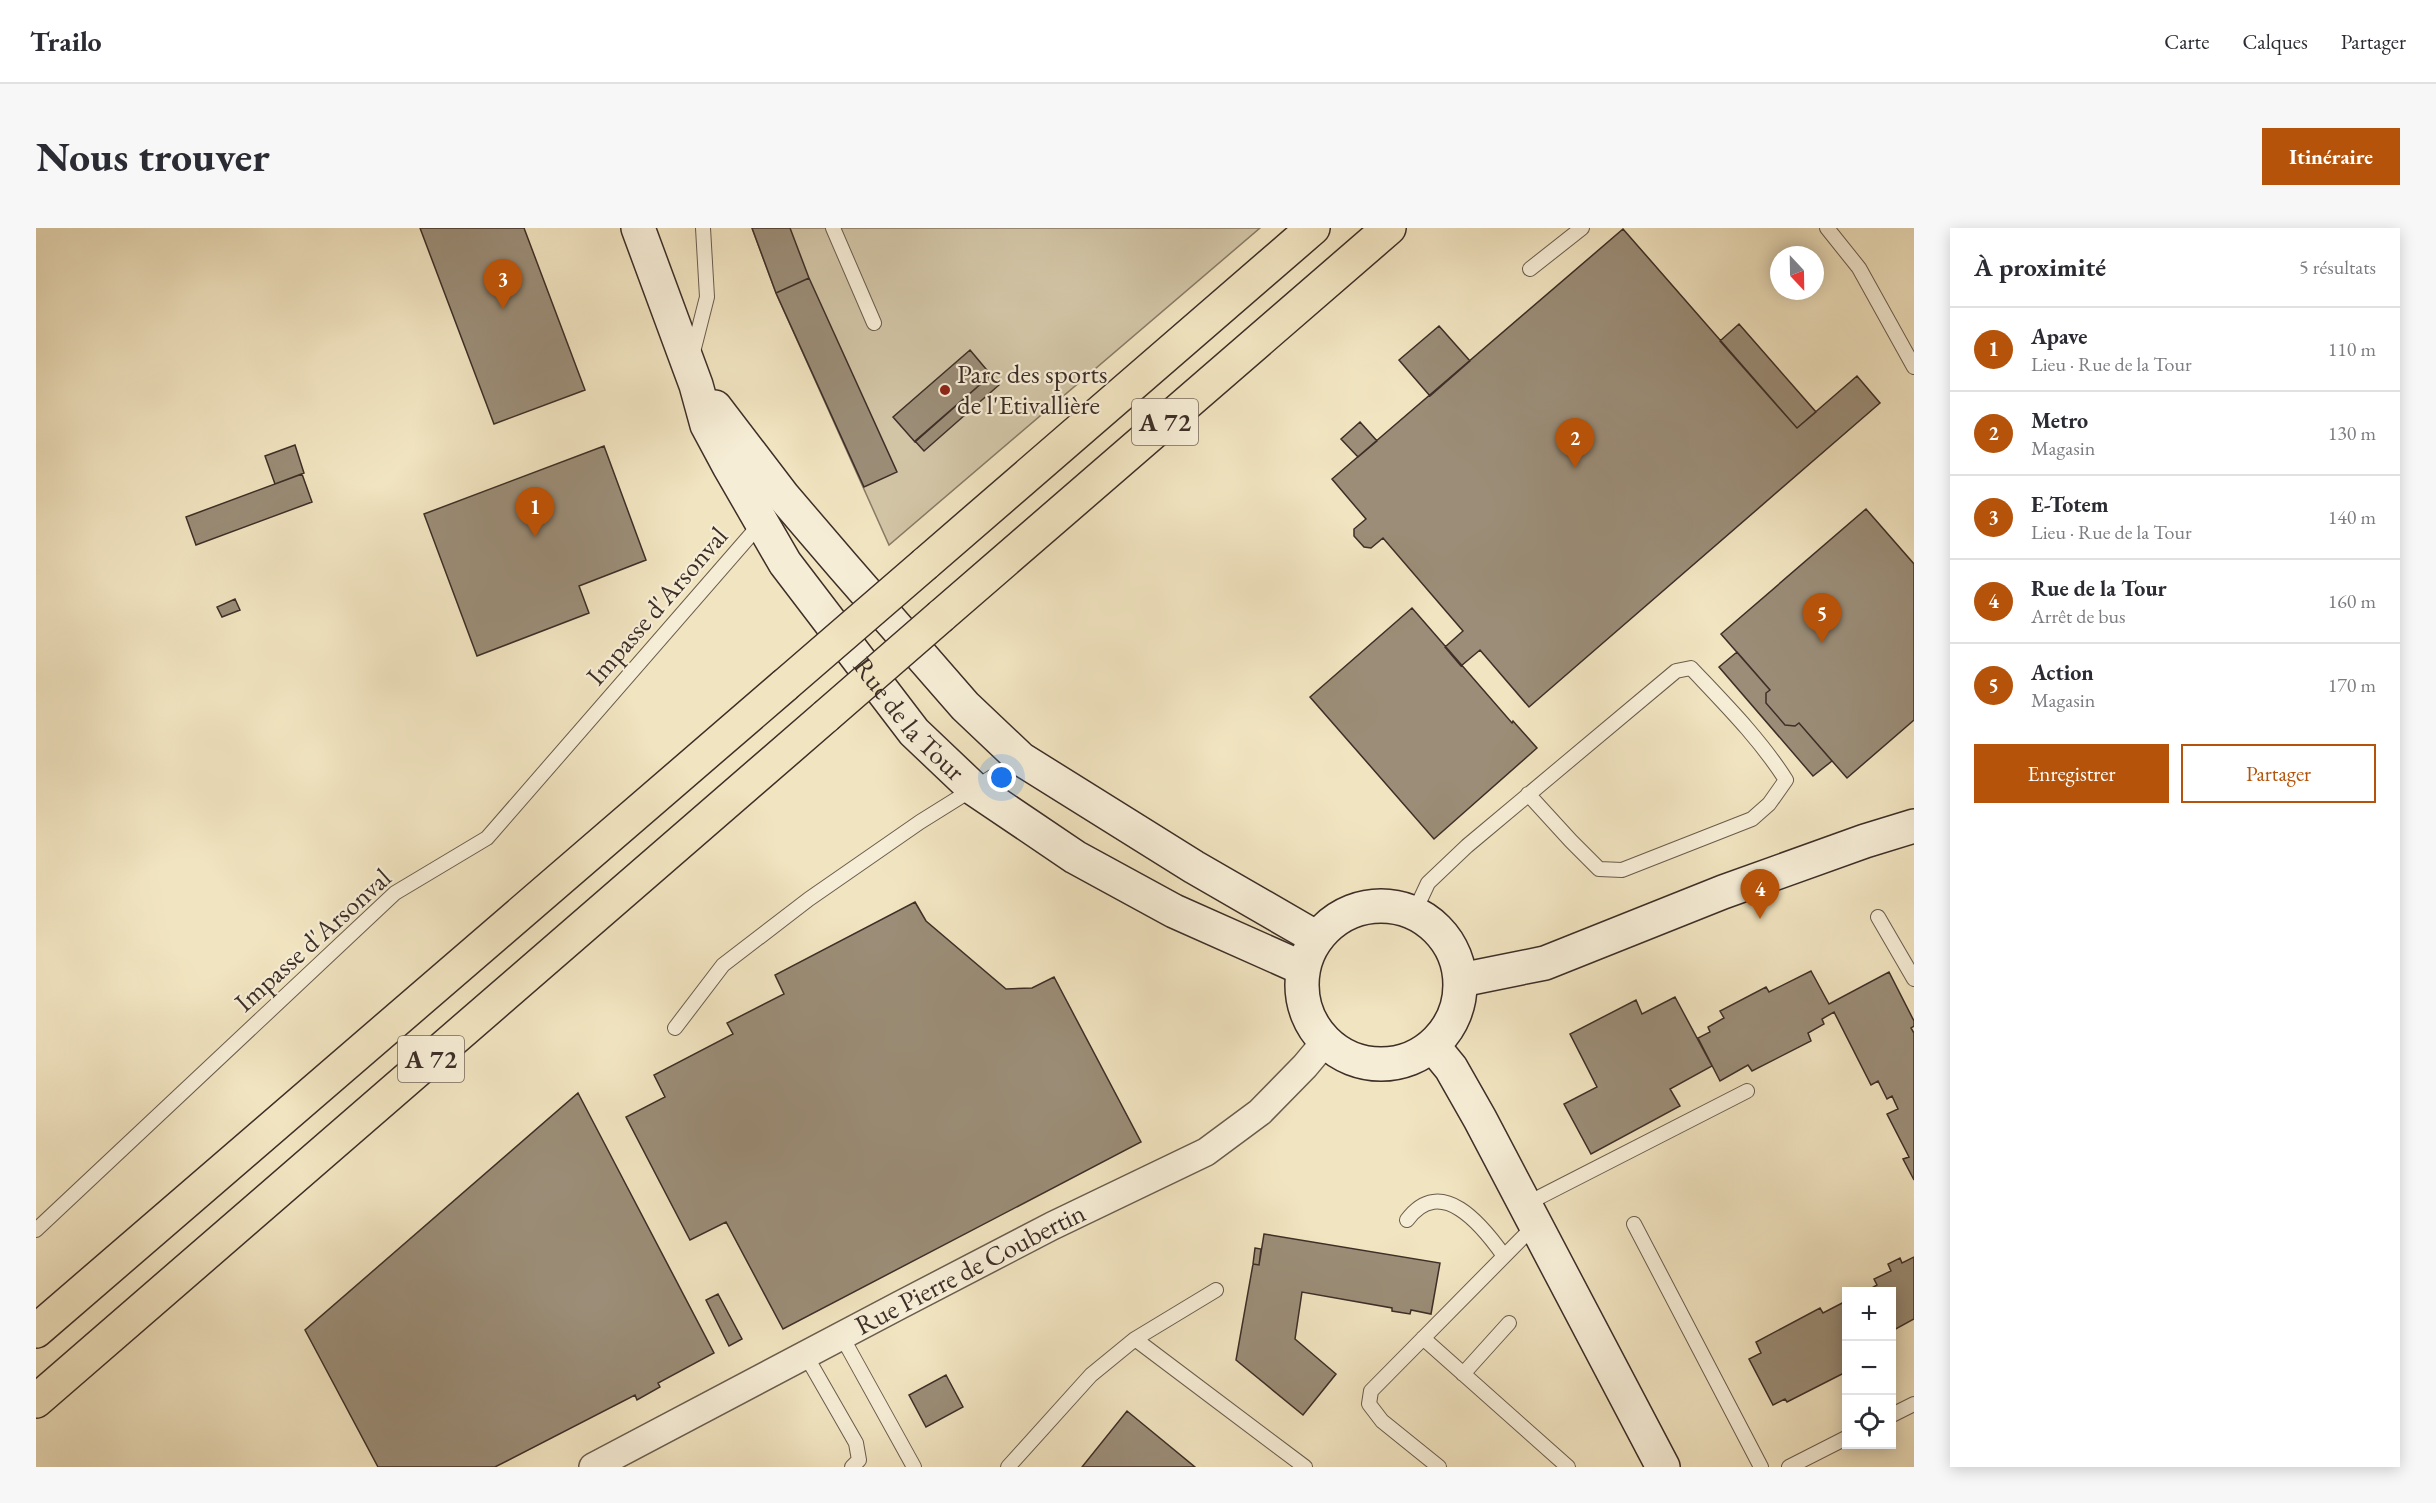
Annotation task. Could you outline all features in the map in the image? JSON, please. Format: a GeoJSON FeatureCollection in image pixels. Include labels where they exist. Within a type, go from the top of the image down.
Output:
{"type":"FeatureCollection","features":[{"type":"Feature","properties":{"kind":"highway","name":"A 72"},"geometry":{"type":"LineString","coordinates":[[36,1331],[1312,228]]}},
{"type":"Feature","properties":{"kind":"highway","name":"A 72"},"geometry":{"type":"LineString","coordinates":[[36,1401],[1389,228]]}},
{"type":"Feature","properties":{"kind":"street","name":"Rue de la Tour"},"geometry":{"type":"LineString","coordinates":[[638,228],[693,376],[707,425],[772,509],[965,706],[1021,759],[1194,867],[1317,938]]}},
{"type":"Feature","properties":{"kind":"street","name":"Rue de la Tour"},"geometry":{"type":"LineString","coordinates":[[772,509],[785,563],[808,596],[914,732],[973,788],[1075,857],[1174,911],[1302,968]]}},
{"type":"Feature","properties":{"kind":"street"},"geometry":{"type":"LineString","coordinates":[[1461,980],[1545,963],[1722,892],[1914,826]]}},
{"type":"Feature","properties":{"kind":"street"},"geometry":{"type":"LineString","coordinates":[[1391,906],[1414,913],[1432,924],[1447,940],[1457,959],[1461,980],[1459,1005],[1449,1027],[1432,1046],[1413,1058],[1390,1065],[1366,1064],[1344,1056],[1325,1042],[1310,1022],[1302,998],[1302,968],[1324,929],[1344,915],[1367,907],[1391,906]]}},
{"type":"Feature","properties":{"kind":"street","name":"Rue Pierre de Coubertin"},"geometry":{"type":"LineString","coordinates":[[593,1467],[1052,1226],[1206,1152],[1260,1112],[1325,1042]]}},
{"type":"Feature","properties":{"kind":"street"},"geometry":{"type":"LineString","coordinates":[[1432,1046],[1451,1068],[1531,1214],[1663,1467]]}},
{"type":"Feature","properties":{"kind":"lane"},"geometry":{"type":"LineString","coordinates":[[693,376],[707,297],[703,228]]}},
{"type":"Feature","properties":{"kind":"lane"},"geometry":{"type":"LineString","coordinates":[[833,228],[874,323]]}},
{"type":"Feature","properties":{"kind":"lane"},"geometry":{"type":"LineString","coordinates":[[1530,269],[1582,228]]}},
{"type":"Feature","properties":{"kind":"lane"},"geometry":{"type":"LineString","coordinates":[[1827,228],[1859,268],[1914,367]]}},
{"type":"Feature","properties":{"kind":"lane","name":"Impasse d'Arsonval"},"geometry":{"type":"LineString","coordinates":[[36,1230],[395,893],[487,837],[772,509]]}},
{"type":"Feature","properties":{"kind":"lane"},"geometry":{"type":"LineString","coordinates":[[1414,913],[1428,883],[1528,794],[1676,671],[1691,668],[1743,723],[1775,762],[1786,780],[1769,804],[1752,819],[1622,870],[1599,869],[1528,794]]}},
{"type":"Feature","properties":{"kind":"lane"},"geometry":{"type":"LineString","coordinates":[[675,1028],[723,966],[809,899],[920,822],[1021,759]]}},
{"type":"Feature","properties":{"kind":"lane"},"geometry":{"type":"LineString","coordinates":[[1878,917],[1914,979]]}},
{"type":"Feature","properties":{"kind":"lane"},"geometry":{"type":"LineString","coordinates":[[1439,1467],[1382,1421],[1369,1404],[1371,1391],[1504,1256],[1531,1214],[1747,1090]]}},
{"type":"Feature","properties":{"kind":"lane"},"geometry":{"type":"LineString","coordinates":[[1407,1220],[1416,1207],[1438,1202],[1454,1204],[1484,1228],[1504,1256]]}},
{"type":"Feature","properties":{"kind":"lane"},"geometry":{"type":"LineString","coordinates":[[1634,1224],[1761,1467]]}},
{"type":"Feature","properties":{"kind":"lane"},"geometry":{"type":"LineString","coordinates":[[1008,1467],[1091,1375],[1135,1339],[1216,1290]]}},
{"type":"Feature","properties":{"kind":"lane"},"geometry":{"type":"LineString","coordinates":[[1463,1374],[1509,1323]]}},
{"type":"Feature","properties":{"kind":"lane"},"geometry":{"type":"LineString","coordinates":[[841,1335],[914,1467]]}},
{"type":"Feature","properties":{"kind":"lane"},"geometry":{"type":"LineString","coordinates":[[1424,1338],[1568,1467]]}},
{"type":"Feature","properties":{"kind":"lane"},"geometry":{"type":"LineString","coordinates":[[1135,1339],[1305,1467]]}},
{"type":"Feature","properties":{"kind":"lane"},"geometry":{"type":"LineString","coordinates":[[805,1354],[856,1443],[859,1460],[852,1467]]}},
{"type":"Feature","properties":{"kind":"lane"},"geometry":{"type":"LineString","coordinates":[[1896,1413],[1914,1404]]}},
{"type":"Feature","properties":{"kind":"lane"},"geometry":{"type":"LineString","coordinates":[[1789,1467],[1842,1440]]}},
{"type":"Feature","properties":{"kind":"shaded area","name":"Parc des sports de l'Etivallière"},"geometry":{"type":"Polygon","coordinates":[[[752,228],[1260,228],[889,545],[776,293],[752,228]]]}},
{"type":"Feature","properties":{"kind":"building"},"geometry":{"type":"Polygon","coordinates":[[[420,228],[524,228],[585,390],[494,424],[420,228]]]}},
{"type":"Feature","properties":{"kind":"building"},"geometry":{"type":"Polygon","coordinates":[[[752,228],[790,228],[809,278],[776,293],[752,228]]]}},
{"type":"Feature","properties":{"kind":"building"},"geometry":{"type":"Polygon","coordinates":[[[1623,229],[1797,428],[1857,376],[1880,403],[1529,707],[1480,650],[1461,666],[1445,647],[1463,631],[1383,538],[1371,548],[1364,547],[1354,536],[1354,529],[1366,519],[1332,479],[1623,229]]]}},
{"type":"Feature","properties":{"kind":"building"},"geometry":{"type":"Polygon","coordinates":[[[809,278],[897,472],[864,487],[776,293],[809,278]]]}},
{"type":"Feature","properties":{"kind":"building"},"geometry":{"type":"Polygon","coordinates":[[[1739,324],[1816,412],[1797,428],[1720,341],[1739,324]]]}},
{"type":"Feature","properties":{"kind":"building"},"geometry":{"type":"Polygon","coordinates":[[[1439,326],[1470,361],[1430,396],[1399,360],[1439,326]]]}},
{"type":"Feature","properties":{"kind":"building"},"geometry":{"type":"Polygon","coordinates":[[[970,350],[991,375],[915,442],[893,417],[970,350]]]}},
{"type":"Feature","properties":{"kind":"building"},"geometry":{"type":"Polygon","coordinates":[[[991,375],[999,385],[924,451],[915,441],[991,375]]]}},
{"type":"Feature","properties":{"kind":"building"},"geometry":{"type":"Polygon","coordinates":[[[1360,422],[1377,441],[1358,457],[1341,439],[1360,422]]]}},
{"type":"Feature","properties":{"kind":"building"},"geometry":{"type":"Polygon","coordinates":[[[295,445],[304,473],[275,484],[265,456],[295,445]]]}},
{"type":"Feature","properties":{"kind":"building"},"geometry":{"type":"Polygon","coordinates":[[[604,446],[646,560],[579,586],[589,613],[477,656],[424,514],[604,446]]]}},
{"type":"Feature","properties":{"kind":"building"},"geometry":{"type":"Polygon","coordinates":[[[302,474],[312,502],[196,545],[186,517],[302,474]]]}},
{"type":"Feature","properties":{"kind":"building"},"geometry":{"type":"Polygon","coordinates":[[[1866,509],[1914,564],[1914,720],[1847,778],[1799,723],[1795,726],[1785,725],[1766,703],[1766,693],[1770,690],[1721,634],[1866,509]]]}},
{"type":"Feature","properties":{"kind":"building"},"geometry":{"type":"Polygon","coordinates":[[[235,599],[240,610],[222,617],[217,607],[235,599]]]}},
{"type":"Feature","properties":{"kind":"building"},"geometry":{"type":"Polygon","coordinates":[[[1412,608],[1512,723],[1513,721],[1537,748],[1434,839],[1310,697],[1412,608]]]}},
{"type":"Feature","properties":{"kind":"building"},"geometry":{"type":"Polygon","coordinates":[[[1737,652],[1770,690],[1766,693],[1766,703],[1785,725],[1795,726],[1799,723],[1832,761],[1813,776],[1719,667],[1737,652]]]}},
{"type":"Feature","properties":{"kind":"building"},"geometry":{"type":"Polygon","coordinates":[[[915,902],[926,921],[1006,989],[1032,988],[1054,977],[1141,1142],[783,1329],[726,1222],[690,1240],[626,1117],[665,1097],[654,1075],[733,1034],[727,1023],[784,994],[775,975],[915,902]]]}},
{"type":"Feature","properties":{"kind":"building"},"geometry":{"type":"Polygon","coordinates":[[[1811,971],[1829,1004],[1889,972],[1914,1021],[1914,1026],[1911,1028],[1914,1033],[1914,1180],[1903,1159],[1909,1157],[1887,1114],[1898,1109],[1892,1096],[1887,1099],[1878,1081],[1871,1085],[1834,1012],[1822,1019],[1824,1024],[1808,1033],[1811,1041],[1752,1071],[1748,1065],[1720,1081],[1698,1038],[1710,1032],[1708,1027],[1724,1018],[1720,1011],[1766,987],[1769,992],[1811,971]]]}},
{"type":"Feature","properties":{"kind":"building"},"geometry":{"type":"Polygon","coordinates":[[[1675,997],[1712,1066],[1670,1089],[1680,1106],[1591,1154],[1564,1104],[1597,1087],[1570,1034],[1636,1000],[1642,1014],[1675,997]]]}},
{"type":"Feature","properties":{"kind":"building"},"geometry":{"type":"Polygon","coordinates":[[[578,1093],[714,1353],[658,1383],[660,1387],[637,1400],[635,1395],[495,1467],[378,1467],[305,1330],[578,1093]]]}},
{"type":"Feature","properties":{"kind":"building"},"geometry":{"type":"Polygon","coordinates":[[[1264,1234],[1440,1263],[1431,1314],[1411,1310],[1410,1314],[1392,1311],[1392,1308],[1302,1292],[1295,1339],[1336,1374],[1303,1415],[1236,1360],[1253,1264],[1259,1265],[1264,1234]]]}},
{"type":"Feature","properties":{"kind":"building"},"geometry":{"type":"Polygon","coordinates":[[[1255,1248],[1261,1249],[1259,1265],[1253,1264],[1255,1248]]]}},
{"type":"Feature","properties":{"kind":"building"},"geometry":{"type":"Polygon","coordinates":[[[1914,1257],[1914,1319],[1896,1329],[1896,1287],[1874,1287],[1877,1285],[1874,1279],[1891,1271],[1888,1264],[1900,1258],[1902,1263],[1914,1257]]]}},
{"type":"Feature","properties":{"kind":"building"},"geometry":{"type":"Polygon","coordinates":[[[718,1294],[742,1339],[729,1346],[706,1300],[718,1294]]]}},
{"type":"Feature","properties":{"kind":"building"},"geometry":{"type":"Polygon","coordinates":[[[1842,1303],[1842,1374],[1787,1402],[1785,1399],[1773,1405],[1749,1359],[1761,1353],[1756,1342],[1820,1308],[1823,1313],[1842,1303]]]}},
{"type":"Feature","properties":{"kind":"building"},"geometry":{"type":"Polygon","coordinates":[[[946,1375],[963,1407],[926,1427],[909,1395],[946,1375]]]}},
{"type":"Feature","properties":{"kind":"building"},"geometry":{"type":"Polygon","coordinates":[[[1127,1411],[1195,1467],[1082,1467],[1127,1411]]]}},
{"type":"Feature","properties":{"kind":"place","name":"E-Totem"},"geometry":{"type":"Point","coordinates":[503,309]}},
{"type":"Feature","properties":{"kind":"place","name":"Parc des sports de l'Etivallière"},"geometry":{"type":"Point","coordinates":[945,390]}},
{"type":"Feature","properties":{"kind":"place","name":"Metro"},"geometry":{"type":"Point","coordinates":[1575,468]}},
{"type":"Feature","properties":{"kind":"place","name":"Apave"},"geometry":{"type":"Point","coordinates":[535,537]}},
{"type":"Feature","properties":{"kind":"place","name":"Action"},"geometry":{"type":"Point","coordinates":[1822,643]}},
{"type":"Feature","properties":{"kind":"place","name":"Rue de la Tour"},"geometry":{"type":"Point","coordinates":[1760,919]}}]}
